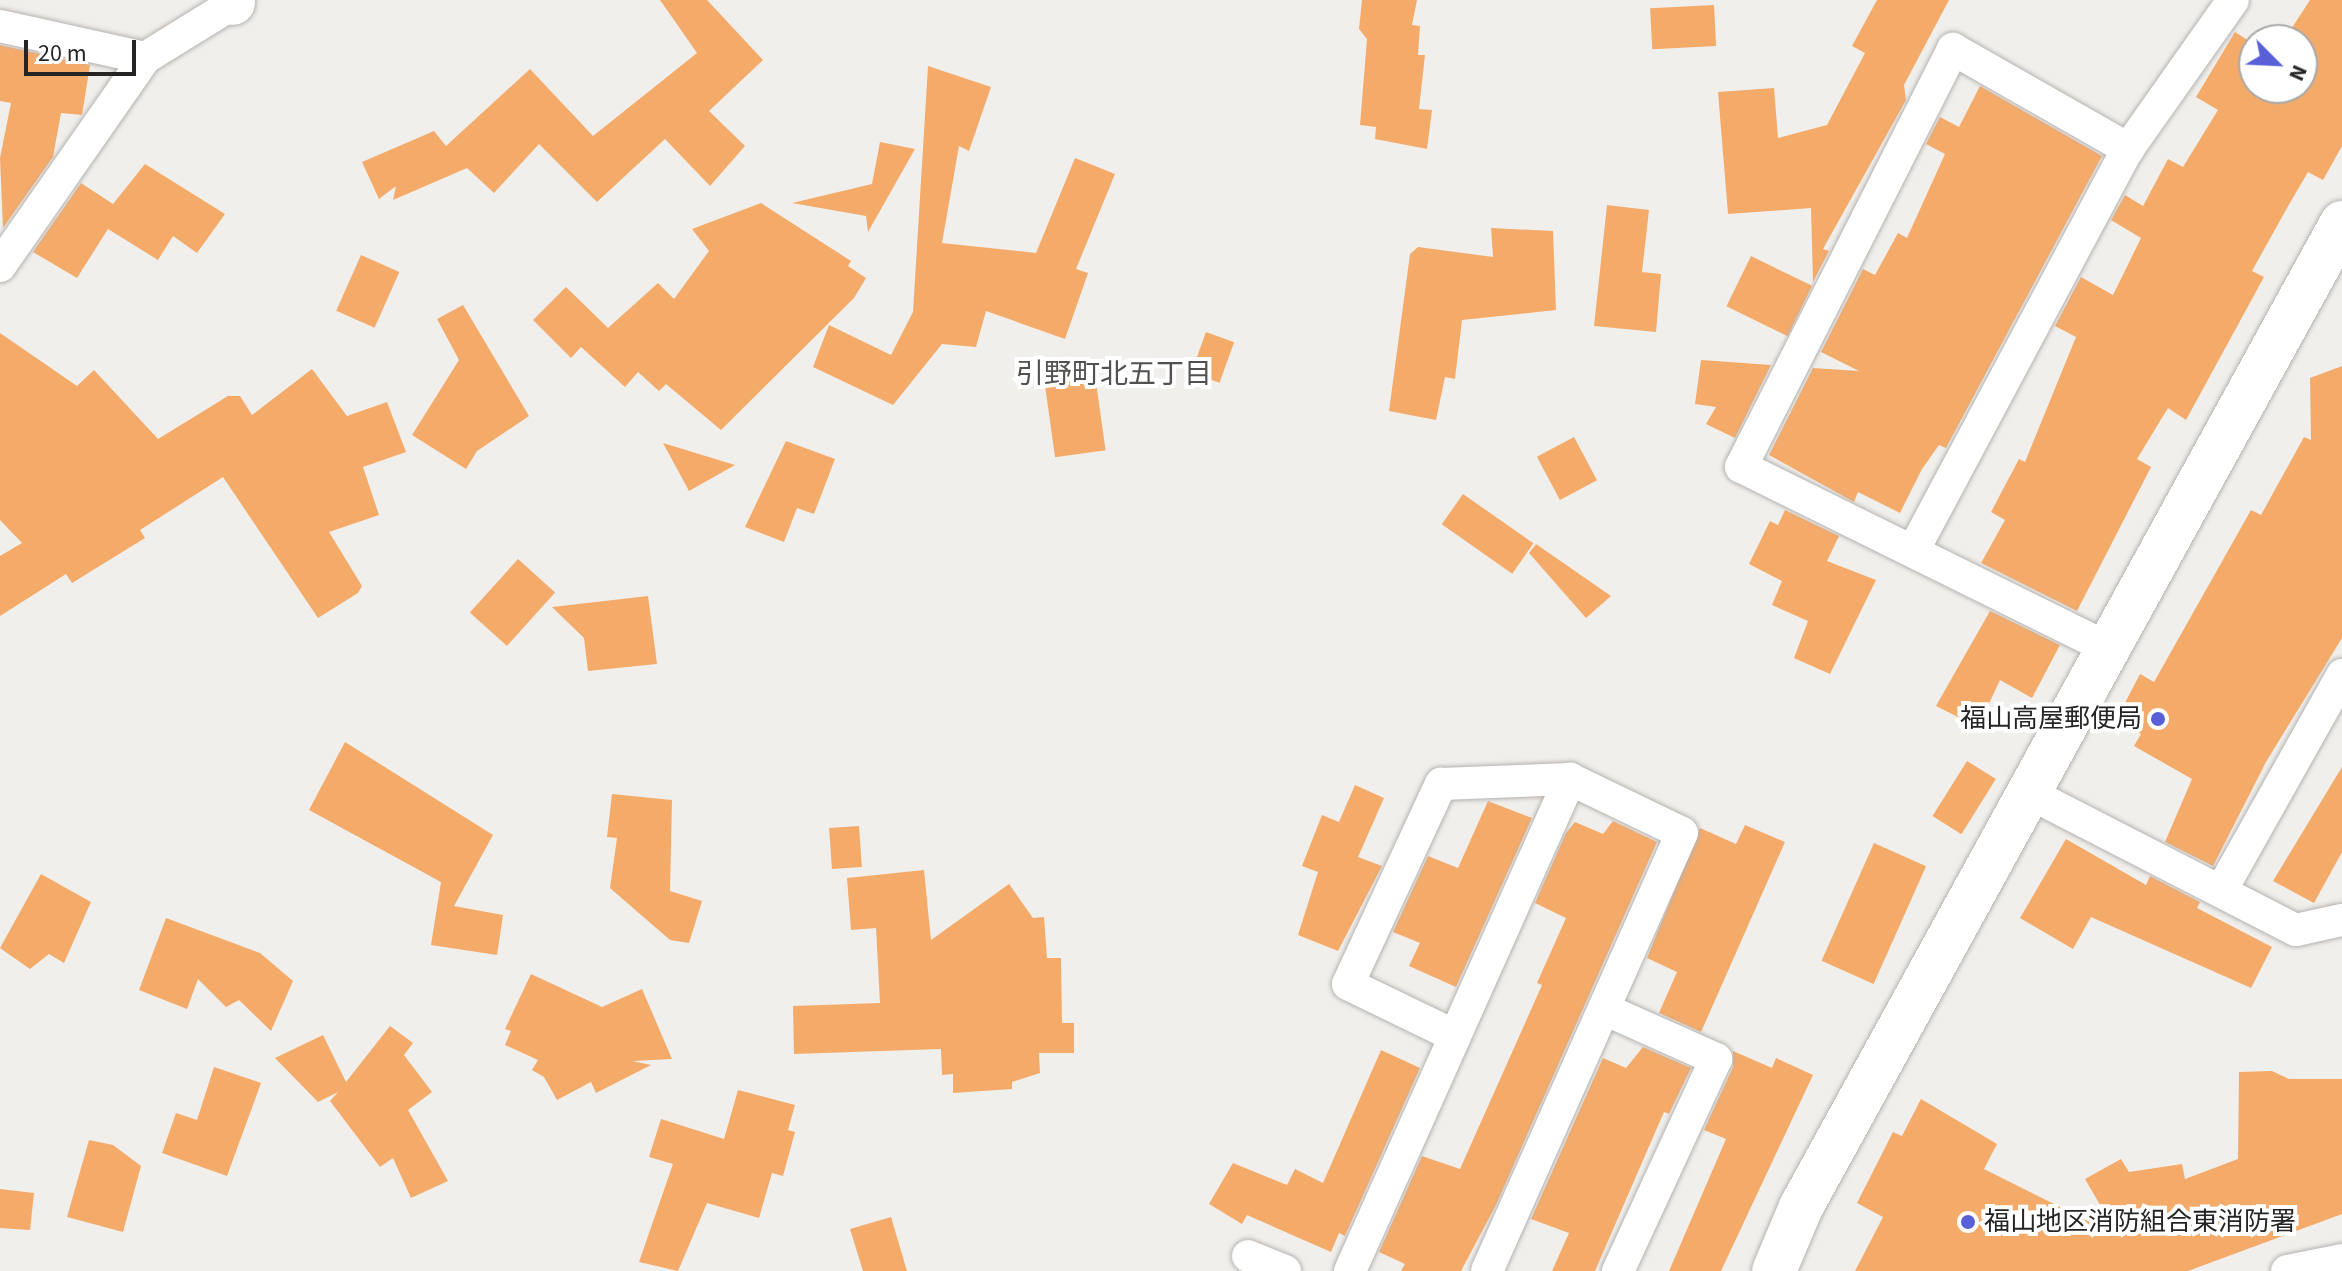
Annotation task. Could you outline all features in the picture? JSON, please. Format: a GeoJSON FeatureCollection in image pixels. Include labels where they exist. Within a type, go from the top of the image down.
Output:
{"type":"FeatureCollection","features":[{"type":"Feature","properties":{"kind":"street"},"geometry":{"type":"LineString","coordinates":[[1913,551],[2128,149],[2233,0]]}},
{"type":"Feature","properties":{"kind":"street"},"geometry":{"type":"LineString","coordinates":[[0,266],[145,58],[235,1]]}},
{"type":"Feature","properties":{"kind":"street"},"geometry":{"type":"LineString","coordinates":[[0,26],[145,58]]}},
{"type":"Feature","properties":{"kind":"street"},"geometry":{"type":"LineString","coordinates":[[2106,647],[1741,467],[1953,49],[2128,149]]}},
{"type":"Feature","properties":{"kind":"street"},"geometry":{"type":"LineString","coordinates":[[1774,1271],[1801,1207],[2106,647],[2342,223]]}},
{"type":"Feature","properties":{"kind":"street"},"geometry":{"type":"LineString","coordinates":[[2221,891],[2342,675]]}},
{"type":"Feature","properties":{"kind":"street"},"geometry":{"type":"LineString","coordinates":[[1350,1271],[1570,779]]}},
{"type":"Feature","properties":{"kind":"street"},"geometry":{"type":"LineString","coordinates":[[1455,1036],[1348,984],[1441,784],[1570,779],[1682,833],[1487,1271]]}},
{"type":"Feature","properties":{"kind":"street"},"geometry":{"type":"LineString","coordinates":[[2027,792],[2296,930],[2342,920]]}},
{"type":"Feature","properties":{"kind":"street"},"geometry":{"type":"LineString","coordinates":[[1604,1009],[1716,1059],[1618,1271]]}},
{"type":"Feature","properties":{"kind":"street"},"geometry":{"type":"LineString","coordinates":[[1248,1256],[1285,1271]]}},
{"type":"Feature","properties":{"kind":"street"},"geometry":{"type":"LineString","coordinates":[[2287,1271],[2342,1260]]}},
{"type":"Feature","properties":{"kind":"building"},"geometry":{"type":"Polygon","coordinates":[[[660,0],[707,0],[763,60],[709,111],[745,146],[710,186],[665,139],[597,202],[539,144],[494,193],[467,168],[393,200],[396,186],[379,199],[362,162],[434,131],[446,146],[530,69],[593,136],[697,53],[660,0]]]}},
{"type":"Feature","properties":{"kind":"building"},"geometry":{"type":"Polygon","coordinates":[[[1362,0],[1417,0],[1412,25],[1420,26],[1418,55],[1425,55],[1419,109],[1432,110],[1427,149],[1375,139],[1376,127],[1360,125],[1367,39],[1359,29],[1362,0]]]}},
{"type":"Feature","properties":{"kind":"building"},"geometry":{"type":"Polygon","coordinates":[[[1877,0],[1949,0],[1904,85],[1906,100],[1823,249],[1829,251],[1813,282],[1811,208],[1728,214],[1718,92],[1774,88],[1778,138],[1827,125],[1865,53],[1852,46],[1877,0]]]}},
{"type":"Feature","properties":{"kind":"building"},"geometry":{"type":"Polygon","coordinates":[[[2310,0],[2342,0],[2342,146],[2323,180],[2308,172],[2287,208],[2252,271],[2264,277],[2186,420],[2168,408],[2137,459],[2151,467],[2077,611],[1981,563],[2005,520],[1991,512],[2019,459],[2025,462],[2076,337],[2055,326],[2081,277],[2113,295],[2141,238],[2111,220],[2125,195],[2143,206],[2168,159],[2183,167],[2218,110],[2196,97],[2235,32],[2238,34],[2238,104],[2318,104],[2318,24],[2294,24],[2310,0]]]}},
{"type":"Feature","properties":{"kind":"building"},"geometry":{"type":"Polygon","coordinates":[[[1714,5],[1716,46],[1652,49],[1650,8],[1714,5]]]}},
{"type":"Feature","properties":{"kind":"building"},"geometry":{"type":"Polygon","coordinates":[[[0,45],[90,65],[82,115],[61,113],[53,157],[3,228],[0,158],[11,103],[0,101],[0,45]]]}},
{"type":"Feature","properties":{"kind":"building"},"geometry":{"type":"Polygon","coordinates":[[[928,66],[991,87],[969,151],[959,146],[942,243],[1036,253],[1075,158],[1115,174],[1076,269],[1088,273],[1065,339],[986,311],[976,347],[942,344],[893,405],[813,367],[829,325],[891,355],[913,312],[928,66]]]}},
{"type":"Feature","properties":{"kind":"building"},"geometry":{"type":"Polygon","coordinates":[[[1980,86],[2102,156],[1946,448],[1939,445],[1922,469],[1900,513],[1858,492],[1854,502],[1769,455],[1813,368],[1859,371],[1821,352],[1863,269],[1875,275],[1898,233],[1907,238],[1945,154],[1926,144],[1940,117],[1959,127],[1980,86]]]}},
{"type":"Feature","properties":{"kind":"building"},"geometry":{"type":"Polygon","coordinates":[[[880,142],[915,149],[868,232],[866,216],[792,203],[872,184],[880,142]]]}},
{"type":"Feature","properties":{"kind":"building"},"geometry":{"type":"Polygon","coordinates":[[[145,164],[225,214],[197,253],[173,236],[158,260],[108,229],[77,278],[33,252],[81,183],[113,204],[145,164]]]}},
{"type":"Feature","properties":{"kind":"building"},"geometry":{"type":"Polygon","coordinates":[[[761,203],[851,261],[848,266],[866,278],[854,298],[721,430],[666,384],[659,391],[638,372],[625,387],[581,347],[571,358],[533,320],[566,287],[608,328],[658,283],[674,299],[709,251],[692,229],[761,203]]]}},
{"type":"Feature","properties":{"kind":"building"},"geometry":{"type":"Polygon","coordinates":[[[1607,205],[1649,210],[1642,272],[1661,274],[1656,332],[1594,326],[1607,205]]]}},
{"type":"Feature","properties":{"kind":"building"},"geometry":{"type":"Polygon","coordinates":[[[1491,228],[1553,231],[1556,310],[1462,320],[1455,379],[1445,377],[1436,420],[1389,411],[1410,254],[1418,247],[1493,257],[1491,228]]]}},
{"type":"Feature","properties":{"kind":"building"},"geometry":{"type":"Polygon","coordinates":[[[361,255],[399,272],[375,328],[336,311],[361,255]]]}},
{"type":"Feature","properties":{"kind":"building"},"geometry":{"type":"Polygon","coordinates":[[[1751,256],[1812,286],[1788,336],[1726,306],[1751,256]]]}},
{"type":"Feature","properties":{"kind":"building"},"geometry":{"type":"Polygon","coordinates":[[[463,305],[529,416],[477,451],[466,469],[412,435],[459,360],[437,319],[463,305]]]}},
{"type":"Feature","properties":{"kind":"building"},"geometry":{"type":"Polygon","coordinates":[[[1206,332],[1234,342],[1219,383],[1191,372],[1206,332]]]}},
{"type":"Feature","properties":{"kind":"building"},"geometry":{"type":"Polygon","coordinates":[[[0,333],[77,386],[94,370],[158,439],[228,396],[240,396],[252,415],[312,369],[347,416],[387,402],[406,452],[363,467],[379,515],[329,532],[362,586],[358,593],[318,618],[223,477],[140,530],[145,538],[72,583],[66,574],[0,616],[0,556],[22,543],[0,520],[0,333]]]}},
{"type":"Feature","properties":{"kind":"building"},"geometry":{"type":"Polygon","coordinates":[[[1701,360],[1771,365],[1735,438],[1706,424],[1716,407],[1695,404],[1701,360]]]}},
{"type":"Feature","properties":{"kind":"building"},"geometry":{"type":"Polygon","coordinates":[[[2342,366],[2342,638],[2266,762],[2213,866],[2165,842],[2192,779],[2134,746],[2141,734],[2116,720],[2140,674],[2154,682],[2251,510],[2261,515],[2304,437],[2311,440],[2310,378],[2342,366]]]}},
{"type":"Feature","properties":{"kind":"building"},"geometry":{"type":"Polygon","coordinates":[[[1095,375],[1106,450],[1055,457],[1044,382],[1095,375]]]}},
{"type":"Feature","properties":{"kind":"building"},"geometry":{"type":"Polygon","coordinates":[[[1574,437],[1597,480],[1560,500],[1537,457],[1574,437]]]}},
{"type":"Feature","properties":{"kind":"building"},"geometry":{"type":"Polygon","coordinates":[[[786,441],[835,459],[814,514],[797,508],[784,542],[745,527],[786,441]]]}},
{"type":"Feature","properties":{"kind":"building"},"geometry":{"type":"Polygon","coordinates":[[[663,443],[735,465],[689,491],[663,443]]]}},
{"type":"Feature","properties":{"kind":"building"},"geometry":{"type":"Polygon","coordinates":[[[1463,494],[1533,543],[1512,574],[1442,524],[1463,494]]]}},
{"type":"Feature","properties":{"kind":"building"},"geometry":{"type":"Polygon","coordinates":[[[1785,510],[1839,536],[1827,561],[1876,580],[1830,674],[1794,658],[1808,621],[1772,605],[1782,581],[1749,564],[1770,521],[1778,525],[1785,510]]]}},
{"type":"Feature","properties":{"kind":"building"},"geometry":{"type":"Polygon","coordinates":[[[1536,544],[1611,596],[1586,618],[1529,553],[1536,544]]]}},
{"type":"Feature","properties":{"kind":"building"},"geometry":{"type":"Polygon","coordinates":[[[518,559],[555,592],[507,646],[470,613],[518,559]]]}},
{"type":"Feature","properties":{"kind":"building"},"geometry":{"type":"Polygon","coordinates":[[[648,596],[657,664],[588,671],[584,638],[552,607],[648,596]]]}},
{"type":"Feature","properties":{"kind":"building"},"geometry":{"type":"Polygon","coordinates":[[[1990,611],[2060,645],[2032,698],[2000,680],[1978,727],[1936,706],[1990,611]]]}},
{"type":"Feature","properties":{"kind":"building"},"geometry":{"type":"Polygon","coordinates":[[[345,742],[493,835],[454,906],[503,915],[497,955],[431,945],[441,882],[309,810],[345,742]]]}},
{"type":"Feature","properties":{"kind":"building"},"geometry":{"type":"Polygon","coordinates":[[[1967,761],[1996,779],[1961,834],[1933,816],[1967,761]]]}},
{"type":"Feature","properties":{"kind":"building"},"geometry":{"type":"Polygon","coordinates":[[[2342,767],[2342,852],[2314,903],[2273,881],[2342,767]]]}},
{"type":"Feature","properties":{"kind":"building"},"geometry":{"type":"Polygon","coordinates":[[[1355,785],[1384,798],[1358,857],[1382,866],[1338,951],[1298,935],[1318,872],[1302,866],[1322,815],[1339,822],[1355,785]]]}},
{"type":"Feature","properties":{"kind":"building"},"geometry":{"type":"Polygon","coordinates":[[[612,794],[672,800],[670,891],[702,901],[689,943],[670,940],[610,888],[617,838],[607,837],[612,794]]]}},
{"type":"Feature","properties":{"kind":"building"},"geometry":{"type":"Polygon","coordinates":[[[1488,801],[1532,818],[1456,987],[1409,966],[1420,943],[1393,932],[1428,856],[1458,868],[1488,801]]]}},
{"type":"Feature","properties":{"kind":"building"},"geometry":{"type":"Polygon","coordinates":[[[1613,821],[1657,842],[1496,1205],[1461,1271],[1401,1271],[1405,1264],[1379,1252],[1422,1156],[1460,1169],[1542,985],[1537,983],[1566,918],[1535,903],[1566,833],[1575,822],[1603,834],[1613,821]]]}},
{"type":"Feature","properties":{"kind":"building"},"geometry":{"type":"Polygon","coordinates":[[[1745,825],[1785,842],[1701,1032],[1659,1013],[1677,972],[1647,958],[1700,828],[1736,844],[1745,825]]]}},
{"type":"Feature","properties":{"kind":"building"},"geometry":{"type":"Polygon","coordinates":[[[859,826],[862,867],[832,869],[829,828],[859,826]]]}},
{"type":"Feature","properties":{"kind":"building"},"geometry":{"type":"Polygon","coordinates":[[[2066,839],[2146,885],[2150,876],[2200,902],[2197,908],[2272,947],[2251,988],[2091,917],[2073,949],[2020,918],[2066,839]]]}},
{"type":"Feature","properties":{"kind":"building"},"geometry":{"type":"Polygon","coordinates":[[[1874,843],[1926,866],[1874,984],[1822,961],[1874,843]]]}},
{"type":"Feature","properties":{"kind":"building"},"geometry":{"type":"Polygon","coordinates":[[[924,870],[931,940],[1009,884],[1033,918],[1044,917],[1047,958],[1061,958],[1062,1023],[1074,1023],[1074,1053],[1039,1053],[1040,1073],[1012,1082],[1012,1089],[953,1093],[953,1074],[942,1075],[941,1049],[794,1054],[793,1006],[880,1003],[876,928],[851,930],[847,878],[924,870]]]}},
{"type":"Feature","properties":{"kind":"building"},"geometry":{"type":"Polygon","coordinates":[[[41,874],[91,902],[64,963],[49,954],[30,969],[0,948],[41,874]]]}},
{"type":"Feature","properties":{"kind":"building"},"geometry":{"type":"Polygon","coordinates":[[[166,918],[260,953],[293,981],[271,1031],[239,1000],[226,1007],[198,979],[187,1009],[139,990],[166,918]]]}},
{"type":"Feature","properties":{"kind":"building"},"geometry":{"type":"Polygon","coordinates":[[[531,974],[602,1007],[642,989],[672,1059],[633,1061],[651,1065],[596,1093],[591,1082],[557,1100],[544,1077],[532,1070],[538,1060],[505,1045],[511,1031],[505,1029],[531,974]]]}},
{"type":"Feature","properties":{"kind":"building"},"geometry":{"type":"Polygon","coordinates":[[[390,1026],[413,1043],[404,1055],[432,1092],[408,1110],[448,1181],[411,1198],[393,1158],[380,1167],[330,1101],[338,1092],[318,1102],[275,1058],[323,1035],[346,1082],[390,1026]]]}},
{"type":"Feature","properties":{"kind":"building"},"geometry":{"type":"Polygon","coordinates":[[[1643,1047],[1691,1068],[1669,1114],[1664,1112],[1595,1271],[1552,1271],[1569,1233],[1531,1219],[1603,1058],[1626,1068],[1643,1047]]]}},
{"type":"Feature","properties":{"kind":"building"},"geometry":{"type":"Polygon","coordinates":[[[1381,1050],[1420,1068],[1345,1236],[1339,1233],[1331,1252],[1247,1215],[1242,1224],[1209,1204],[1233,1163],[1287,1185],[1295,1169],[1323,1183],[1381,1050]]]}},
{"type":"Feature","properties":{"kind":"building"},"geometry":{"type":"Polygon","coordinates":[[[1733,1051],[1772,1068],[1776,1058],[1813,1075],[1721,1271],[1669,1271],[1726,1139],[1704,1130],[1733,1067],[1733,1051]]]}},
{"type":"Feature","properties":{"kind":"building"},"geometry":{"type":"Polygon","coordinates":[[[214,1067],[261,1083],[227,1176],[162,1153],[176,1113],[197,1120],[214,1067]]]}},
{"type":"Feature","properties":{"kind":"building"},"geometry":{"type":"Polygon","coordinates":[[[2272,1071],[2289,1079],[2342,1079],[2342,1214],[2188,1271],[1855,1271],[1883,1217],[1857,1203],[1893,1132],[1902,1136],[1921,1099],[1997,1144],[1984,1169],[2118,1236],[2085,1179],[2121,1159],[2129,1172],[2182,1164],[2185,1179],[2238,1159],[2239,1072],[2272,1071]]]}},
{"type":"Feature","properties":{"kind":"building"},"geometry":{"type":"Polygon","coordinates":[[[738,1090],[795,1105],[788,1130],[795,1132],[783,1176],[772,1173],[759,1218],[707,1203],[678,1271],[639,1262],[673,1164],[649,1157],[661,1119],[724,1139],[738,1090]]]}},
{"type":"Feature","properties":{"kind":"building"},"geometry":{"type":"Polygon","coordinates":[[[89,1140],[113,1145],[141,1166],[123,1232],[67,1217],[89,1140]]]}},
{"type":"Feature","properties":{"kind":"building"},"geometry":{"type":"Polygon","coordinates":[[[0,1189],[34,1193],[30,1230],[0,1228],[0,1189]]]}},
{"type":"Feature","properties":{"kind":"building"},"geometry":{"type":"Polygon","coordinates":[[[891,1217],[907,1271],[863,1271],[850,1229],[891,1217]]]}},
{"type":"Feature","properties":{"kind":"place","name":"福山高屋郵便局"},"geometry":{"type":"Point","coordinates":[2158,719]}},
{"type":"Feature","properties":{"kind":"place","name":"福山地区消防組合東消防署"},"geometry":{"type":"Point","coordinates":[1968,1222]}},
{"type":"Feature","properties":{"kind":"district","name":"引野町北五丁目"},"geometry":{"type":"Point","coordinates":[1114,374]}}]}
